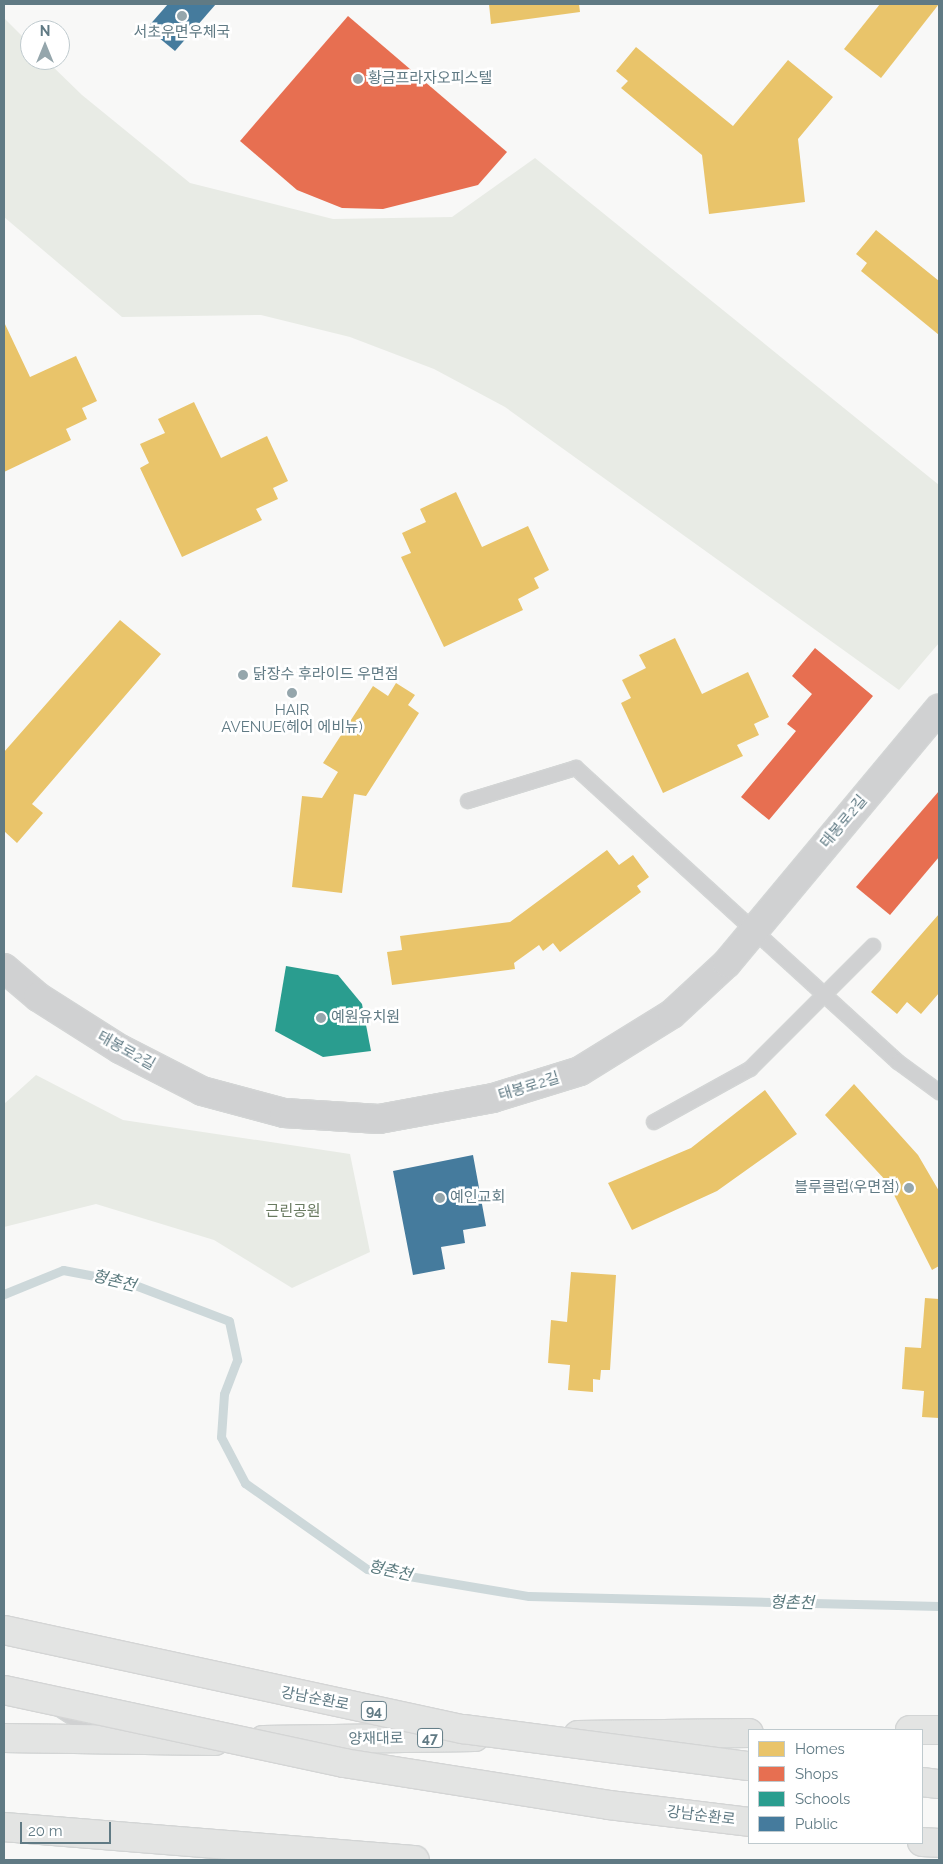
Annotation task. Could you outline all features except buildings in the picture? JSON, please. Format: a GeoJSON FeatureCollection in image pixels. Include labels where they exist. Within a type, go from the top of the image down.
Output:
{"type":"FeatureCollection","features":[{"type":"Feature","properties":{"kind":"main road","name":"강남순환로"},"geometry":{"type":"LineString","coordinates":[[4,1630],[463,1728],[748,1766]]}},
{"type":"Feature","properties":{"kind":"main road","name":"강남순환로"},"geometry":{"type":"LineString","coordinates":[[4,1690],[344,1763],[609,1806],[748,1822]]}},
{"type":"Feature","properties":{"kind":"main road"},"geometry":{"type":"LineString","coordinates":[[923,1730],[939,1730]]}},
{"type":"Feature","properties":{"kind":"main road","name":"양재대로"},"geometry":{"type":"LineString","coordinates":[[4,1738],[110,1743],[748,1733]]}},
{"type":"Feature","properties":{"kind":"main road"},"geometry":{"type":"LineString","coordinates":[[4,1827],[415,1860]]}},
{"type":"Feature","properties":{"kind":"street","name":"태봉로2길"},"geometry":{"type":"LineString","coordinates":[[4,968],[38,997],[120,1049],[202,1091],[284,1114],[379,1118],[493,1098],[580,1071],[672,1014],[727,963],[939,709]]}},
{"type":"Feature","properties":{"kind":"lane"},"geometry":{"type":"LineString","coordinates":[[468,801],[576,768],[898,1062],[939,1092]]}},
{"type":"Feature","properties":{"kind":"lane"},"geometry":{"type":"LineString","coordinates":[[654,1122],[750,1069],[827,996],[873,946]]}},
{"type":"Feature","properties":{"kind":"lane"},"geometry":{"type":"LineString","coordinates":[[4,1683],[21,1684],[110,1743]]}},
{"type":"Feature","properties":{"kind":"green space"},"geometry":{"type":"Polygon","coordinates":[[[4,18],[20,34],[20,70],[56,70],[82,95],[190,183],[333,219],[452,217],[535,158],[939,485],[939,643],[899,690],[505,407],[434,369],[350,337],[261,315],[122,317],[4,217],[4,18]]]}},
{"type":"Feature","properties":{"kind":"green space","name":"근린공원"},"geometry":{"type":"Polygon","coordinates":[[[36,1075],[123,1120],[350,1154],[370,1252],[292,1288],[214,1240],[96,1204],[4,1227],[4,1104],[36,1075]]]}},
{"type":"Feature","properties":{"kind":"waterway","name":"형촌천"},"geometry":{"type":"LineString","coordinates":[[4,1294],[63,1270],[127,1282],[229,1321],[237,1360],[224,1394],[221,1437],[245,1483],[367,1569],[529,1596],[939,1606]]}},
{"type":"Feature","properties":{"kind":"place","name":"서초우면우체국"},"geometry":{"type":"Point","coordinates":[182,16]}},
{"type":"Feature","properties":{"kind":"place","name":"황금프라자오피스텔"},"geometry":{"type":"Point","coordinates":[358,79]}},
{"type":"Feature","properties":{"kind":"place","name":"닭장수 후라이드 우면점"},"geometry":{"type":"Point","coordinates":[243,675]}},
{"type":"Feature","properties":{"kind":"place","name":"HAIR AVENUE(헤어 에비뉴)"},"geometry":{"type":"Point","coordinates":[292,693]}},
{"type":"Feature","properties":{"kind":"place","name":"예원유치원"},"geometry":{"type":"Point","coordinates":[321,1018]}},
{"type":"Feature","properties":{"kind":"place","name":"블루클럽(우면점)"},"geometry":{"type":"Point","coordinates":[909,1188]}},
{"type":"Feature","properties":{"kind":"place","name":"예인교회"},"geometry":{"type":"Point","coordinates":[440,1198]}}]}
